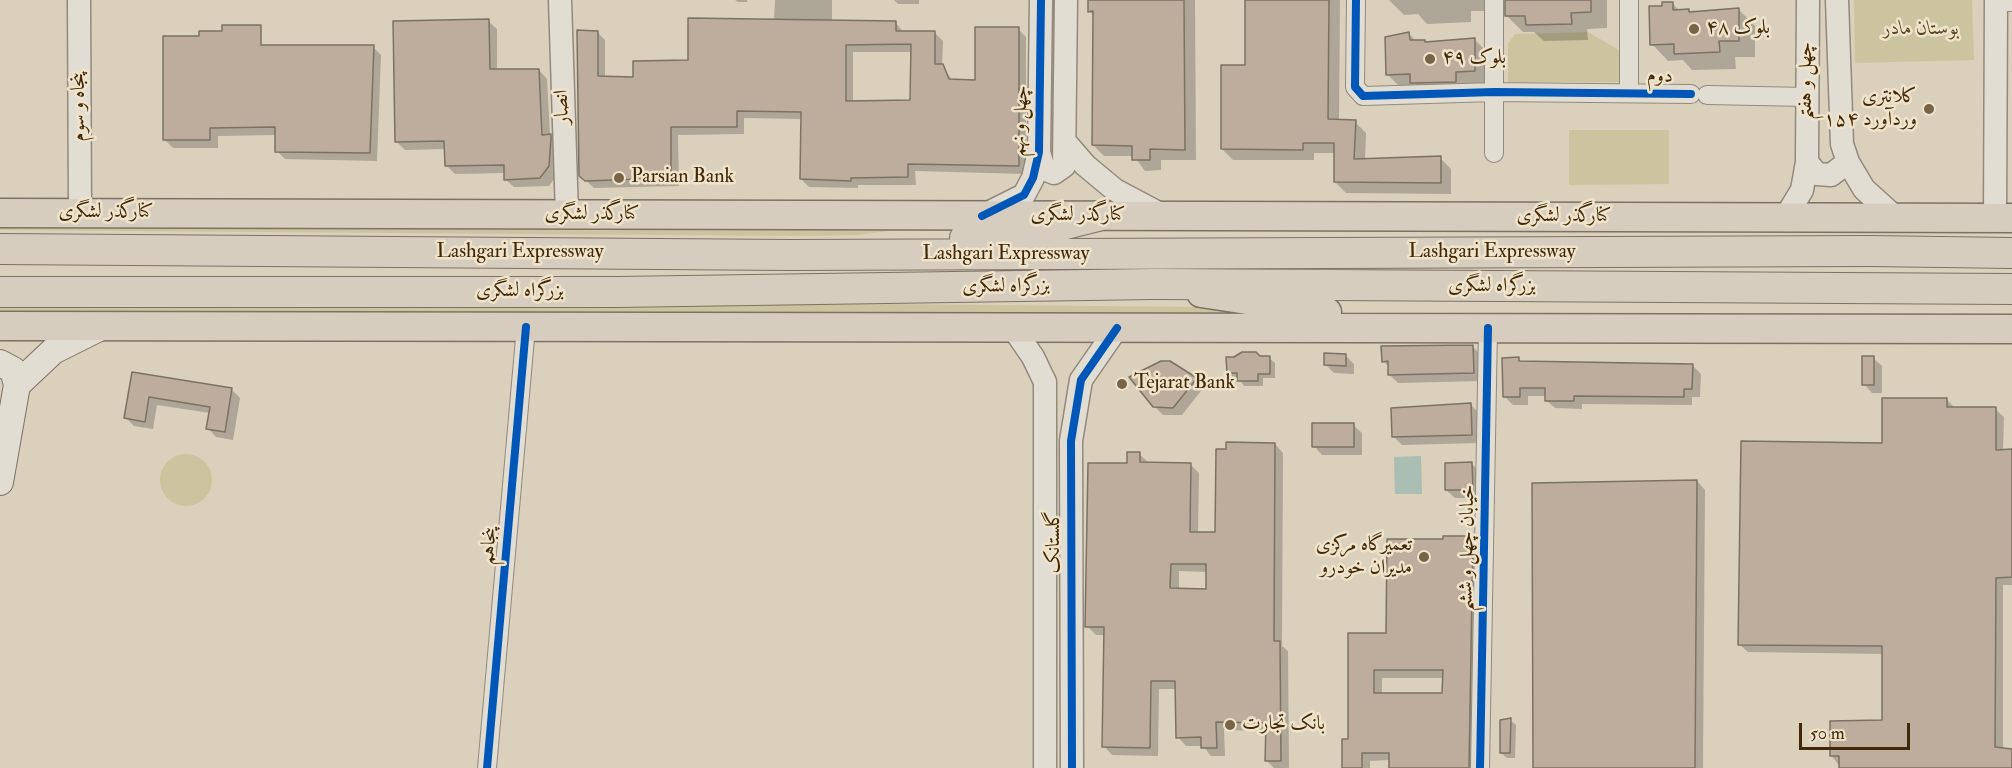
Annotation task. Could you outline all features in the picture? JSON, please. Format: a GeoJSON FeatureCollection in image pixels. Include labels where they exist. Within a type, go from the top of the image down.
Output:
{"type":"FeatureCollection","features":[{"type":"Feature","properties":{"kind":"highway"},"geometry":{"type":"LineString","coordinates":[[822,255],[1046,229],[1098,216]]}},
{"type":"Feature","properties":{"kind":"highway","name":"Lashgari Expressway"},"geometry":{"type":"LineString","coordinates":[[9,248],[822,255],[1870,251],[2012,253]]}},
{"type":"Feature","properties":{"kind":"highway","name":"بزرگراه لشگری"},"geometry":{"type":"LineString","coordinates":[[0,292],[617,292],[1155,284],[2012,289]]}},
{"type":"Feature","properties":{"kind":"main road","name":"کنارگذر لشگری"},"geometry":{"type":"LineString","coordinates":[[0,213],[2003,218]]}},
{"type":"Feature","properties":{"kind":"main road"},"geometry":{"type":"LineString","coordinates":[[1531,217],[1870,251]]}},
{"type":"Feature","properties":{"kind":"main road"},"geometry":{"type":"LineString","coordinates":[[1155,284],[1282,307],[1478,328]]}},
{"type":"Feature","properties":{"kind":"main road"},"geometry":{"type":"LineString","coordinates":[[0,326],[2012,329]]}},
{"type":"Feature","properties":{"kind":"main road"},"geometry":{"type":"LineString","coordinates":[[17,385],[53,351],[101,327]]}},
{"type":"Feature","properties":{"kind":"main road"},"geometry":{"type":"LineString","coordinates":[[0,363],[13,370],[17,385],[0,482]]}},
{"type":"Feature","properties":{"kind":"street","name":"پنجاه و سوم"},"geometry":{"type":"LineString","coordinates":[[79,0],[80,213]]}},
{"type":"Feature","properties":{"kind":"street","name":"انصار"},"geometry":{"type":"LineString","coordinates":[[560,0],[567,215]]}},
{"type":"Feature","properties":{"kind":"street","name":"چهل و نهم"},"geometry":{"type":"LineString","coordinates":[[982,216],[1024,195],[1033,178],[1039,152],[1041,0]]}},
{"type":"Feature","properties":{"kind":"street"},"geometry":{"type":"LineString","coordinates":[[1039,152],[1044,169],[1054,173],[1064,166],[1066,0]]}},
{"type":"Feature","properties":{"kind":"street","name":"دوم"},"geometry":{"type":"LineString","coordinates":[[1356,0],[1355,87],[1363,96],[1494,92],[1629,92],[1807,97]]}},
{"type":"Feature","properties":{"kind":"street"},"geometry":{"type":"LineString","coordinates":[[1494,0],[1494,153]]}},
{"type":"Feature","properties":{"kind":"street"},"geometry":{"type":"LineString","coordinates":[[1629,0],[1629,92]]}},
{"type":"Feature","properties":{"kind":"street","name":"چهل و هفتم"},"geometry":{"type":"LineString","coordinates":[[1785,218],[1802,190],[1808,162],[1808,0]]}},
{"type":"Feature","properties":{"kind":"street","name":"چهل و هفتم"},"geometry":{"type":"LineString","coordinates":[[1837,0],[1842,144],[1848,162],[1864,189],[1896,218]]}},
{"type":"Feature","properties":{"kind":"street"},"geometry":{"type":"LineString","coordinates":[[2001,1],[2003,218]]}},
{"type":"Feature","properties":{"kind":"street"},"geometry":{"type":"LineString","coordinates":[[1066,143],[1085,165],[1115,190],[1165,216]]}},
{"type":"Feature","properties":{"kind":"street"},"geometry":{"type":"LineString","coordinates":[[1808,162],[1817,174],[1831,176],[1848,162]]}},
{"type":"Feature","properties":{"kind":"street","name":"پنجاهم"},"geometry":{"type":"LineString","coordinates":[[487,768],[526,327]]}},
{"type":"Feature","properties":{"kind":"street","name":"گلستانک"},"geometry":{"type":"LineString","coordinates":[[1072,768],[1071,441],[1081,380],[1117,327]]}},
{"type":"Feature","properties":{"kind":"street","name":"گلستانک"},"geometry":{"type":"LineString","coordinates":[[1013,328],[1033,357],[1045,382],[1045,768]]}},
{"type":"Feature","properties":{"kind":"street","name":"خیابان چهل و ششم"},"geometry":{"type":"LineString","coordinates":[[1478,328],[1480,768]]}},
{"type":"Feature","properties":{"kind":"green space","name":"بوستان مادر"},"geometry":{"type":"Polygon","coordinates":[[[1854,0],[1972,0],[1974,60],[1855,63],[1854,0]]]}},
{"type":"Feature","properties":{"kind":"green space"},"geometry":{"type":"Polygon","coordinates":[[[1588,32],[1619,50],[1619,82],[1508,82],[1508,44],[1515,34],[1588,32]]]}},
{"type":"Feature","properties":{"kind":"green space"},"geometry":{"type":"Polygon","coordinates":[[[1569,130],[1669,130],[1669,184],[1569,185],[1569,130]]]}},
{"type":"Feature","properties":{"kind":"green space"},"geometry":{"type":"Polygon","coordinates":[[[0,220],[955,222],[858,235],[801,236],[0,230],[0,220]]]}},
{"type":"Feature","properties":{"kind":"green space"},"geometry":{"type":"Polygon","coordinates":[[[0,301],[548,301],[1203,307],[1276,318],[0,317],[0,301]]]}},
{"type":"Feature","properties":{"kind":"green space"},"geometry":{"type":"Polygon","coordinates":[[[181,454],[191,454],[205,461],[212,480],[205,499],[191,506],[181,506],[171,502],[164,495],[160,485],[160,475],[164,465],[171,458],[181,454]]]}},
{"type":"Feature","properties":{"kind":"shaded area"},"geometry":{"type":"Polygon","coordinates":[[[1421,456],[1422,494],[1395,494],[1394,457],[1421,456]]]}},
{"type":"Feature","properties":{"kind":"building"},"geometry":{"type":"Polygon","coordinates":[[[1088,0],[1184,0],[1185,150],[1150,149],[1150,160],[1132,160],[1132,146],[1092,145],[1093,11],[1088,12],[1088,0]]]}},
{"type":"Feature","properties":{"kind":"building"},"geometry":{"type":"Polygon","coordinates":[[[1245,0],[1329,0],[1328,119],[1356,120],[1354,159],[1441,156],[1441,183],[1334,182],[1334,143],[1303,143],[1303,150],[1221,149],[1221,65],[1245,65],[1245,0]]]}},
{"type":"Feature","properties":{"kind":"building"},"geometry":{"type":"Polygon","coordinates":[[[1505,0],[1591,0],[1591,12],[1571,13],[1572,24],[1526,25],[1525,16],[1505,16],[1505,0]]]}},
{"type":"Feature","properties":{"kind":"building","name":"بلوک ۴۸"},"geometry":{"type":"Polygon","coordinates":[[[1662,2],[1673,2],[1673,10],[1689,9],[1689,12],[1739,8],[1739,41],[1719,41],[1720,52],[1674,54],[1674,44],[1650,45],[1649,6],[1662,6],[1662,2]]]}},
{"type":"Feature","properties":{"kind":"building"},"geometry":{"type":"Polygon","coordinates":[[[688,18],[896,21],[896,31],[935,31],[935,64],[943,64],[949,79],[975,80],[975,27],[1019,27],[1019,166],[908,164],[908,177],[851,178],[851,181],[800,179],[801,112],[737,111],[737,127],[671,127],[671,178],[585,181],[579,176],[577,30],[598,31],[598,76],[633,77],[633,61],[688,60],[688,18]],[[911,44],[846,45],[846,101],[910,100],[911,44]]]}},
{"type":"Feature","properties":{"kind":"building"},"geometry":{"type":"Polygon","coordinates":[[[489,19],[490,69],[539,69],[542,135],[551,134],[549,166],[540,178],[504,180],[504,165],[445,166],[444,141],[395,142],[393,21],[489,19]]]}},
{"type":"Feature","properties":{"kind":"building"},"geometry":{"type":"Polygon","coordinates":[[[222,25],[261,25],[261,45],[374,45],[370,153],[275,152],[275,127],[210,128],[210,140],[163,140],[163,36],[199,36],[199,31],[222,31],[222,25]]]}},
{"type":"Feature","properties":{"kind":"building","name":"بلوک ۴۹"},"geometry":{"type":"Polygon","coordinates":[[[1409,32],[1410,40],[1425,40],[1425,42],[1475,38],[1475,71],[1456,72],[1456,82],[1410,83],[1410,74],[1386,75],[1385,37],[1409,32]]]}},
{"type":"Feature","properties":{"kind":"building"},"geometry":{"type":"Polygon","coordinates":[[[1473,345],[1474,373],[1388,375],[1388,361],[1382,362],[1381,346],[1473,345]]]}},
{"type":"Feature","properties":{"kind":"building"},"geometry":{"type":"Polygon","coordinates":[[[1242,352],[1256,352],[1260,356],[1270,356],[1270,374],[1258,374],[1258,381],[1237,381],[1237,373],[1227,373],[1226,357],[1234,357],[1242,352]]]}},
{"type":"Feature","properties":{"kind":"building"},"geometry":{"type":"Polygon","coordinates":[[[1324,353],[1346,354],[1346,366],[1324,365],[1324,353]]]}},
{"type":"Feature","properties":{"kind":"building"},"geometry":{"type":"Polygon","coordinates":[[[1862,356],[1874,356],[1874,385],[1862,385],[1862,356]]]}},
{"type":"Feature","properties":{"kind":"building"},"geometry":{"type":"Polygon","coordinates":[[[1519,357],[1519,361],[1693,364],[1692,389],[1684,389],[1684,397],[1574,396],[1574,401],[1545,401],[1545,388],[1520,388],[1520,397],[1503,397],[1502,358],[1519,357]]]}},
{"type":"Feature","properties":{"kind":"building"},"geometry":{"type":"Polygon","coordinates":[[[1161,361],[1170,361],[1197,378],[1173,408],[1153,407],[1129,377],[1161,361]]]}},
{"type":"Feature","properties":{"kind":"building"},"geometry":{"type":"Polygon","coordinates":[[[132,372],[232,388],[225,432],[206,429],[210,407],[149,397],[145,422],[124,418],[132,372]]]}},
{"type":"Feature","properties":{"kind":"building"},"geometry":{"type":"Polygon","coordinates":[[[1882,398],[1947,398],[1947,407],[1996,407],[1996,450],[2012,449],[2012,577],[1996,578],[1995,747],[2012,749],[2012,768],[1839,768],[1839,756],[1830,756],[1830,721],[1882,720],[1882,646],[1738,645],[1741,441],[1882,443],[1882,398]]]}},
{"type":"Feature","properties":{"kind":"building"},"geometry":{"type":"Polygon","coordinates":[[[1471,403],[1472,435],[1392,437],[1391,408],[1471,403]]]}},
{"type":"Feature","properties":{"kind":"building"},"geometry":{"type":"Polygon","coordinates":[[[1312,423],[1354,423],[1354,447],[1312,447],[1312,423]]]}},
{"type":"Feature","properties":{"kind":"building"},"geometry":{"type":"Polygon","coordinates":[[[1226,442],[1275,443],[1274,641],[1280,641],[1281,761],[1265,761],[1266,723],[1216,722],[1217,748],[1201,748],[1201,737],[1176,738],[1175,681],[1151,681],[1150,748],[1102,747],[1104,627],[1085,627],[1088,463],[1127,463],[1127,452],[1140,452],[1140,462],[1191,463],[1190,532],[1215,532],[1216,449],[1226,449],[1226,442]],[[1171,564],[1170,588],[1206,589],[1206,564],[1171,564]]]}},
{"type":"Feature","properties":{"kind":"building"},"geometry":{"type":"Polygon","coordinates":[[[1472,462],[1473,490],[1445,490],[1445,463],[1472,462]]]}},
{"type":"Feature","properties":{"kind":"building"},"geometry":{"type":"Polygon","coordinates":[[[1697,480],[1695,768],[1533,768],[1532,483],[1697,480]]]}},
{"type":"Feature","properties":{"kind":"building"},"geometry":{"type":"Polygon","coordinates":[[[1443,536],[1473,536],[1469,768],[1389,768],[1389,753],[1362,753],[1362,768],[1342,768],[1342,739],[1348,739],[1348,633],[1386,633],[1387,539],[1443,539],[1443,536]],[[1374,670],[1374,693],[1442,693],[1443,670],[1374,670]]]}},
{"type":"Feature","properties":{"kind":"building"},"geometry":{"type":"Polygon","coordinates":[[[1511,718],[1510,753],[1500,753],[1500,720],[1511,718]]]}},
{"type":"Feature","properties":{"kind":"cycle path"},"geometry":{"type":"LineString","coordinates":[[982,216],[1024,195],[1033,178],[1039,152],[1041,0]]}},
{"type":"Feature","properties":{"kind":"cycle path"},"geometry":{"type":"LineString","coordinates":[[1356,0],[1355,87],[1363,96],[1494,92],[1691,94]]}},
{"type":"Feature","properties":{"kind":"cycle path"},"geometry":{"type":"LineString","coordinates":[[487,768],[526,327]]}},
{"type":"Feature","properties":{"kind":"cycle path"},"geometry":{"type":"LineString","coordinates":[[1072,768],[1071,441],[1081,380],[1117,328]]}},
{"type":"Feature","properties":{"kind":"cycle path"},"geometry":{"type":"LineString","coordinates":[[1480,768],[1488,328]]}},
{"type":"Feature","properties":{"kind":"place","name":"بلوک ۴۸"},"geometry":{"type":"Point","coordinates":[1694,29]}},
{"type":"Feature","properties":{"kind":"place","name":"بلوک ۴۹"},"geometry":{"type":"Point","coordinates":[1430,59]}},
{"type":"Feature","properties":{"kind":"place","name":"کلانتری ۱۵۴ وردآورد"},"geometry":{"type":"Point","coordinates":[1929,109]}},
{"type":"Feature","properties":{"kind":"place","name":"Parsian Bank"},"geometry":{"type":"Point","coordinates":[619,178]}},
{"type":"Feature","properties":{"kind":"place","name":"Tejarat Bank"},"geometry":{"type":"Point","coordinates":[1122,384]}},
{"type":"Feature","properties":{"kind":"place","name":"تعمیرگاه مرکزی مدیران خودرو"},"geometry":{"type":"Point","coordinates":[1424,557]}},
{"type":"Feature","properties":{"kind":"place","name":"بانک تجارت"},"geometry":{"type":"Point","coordinates":[1230,725]}}]}
